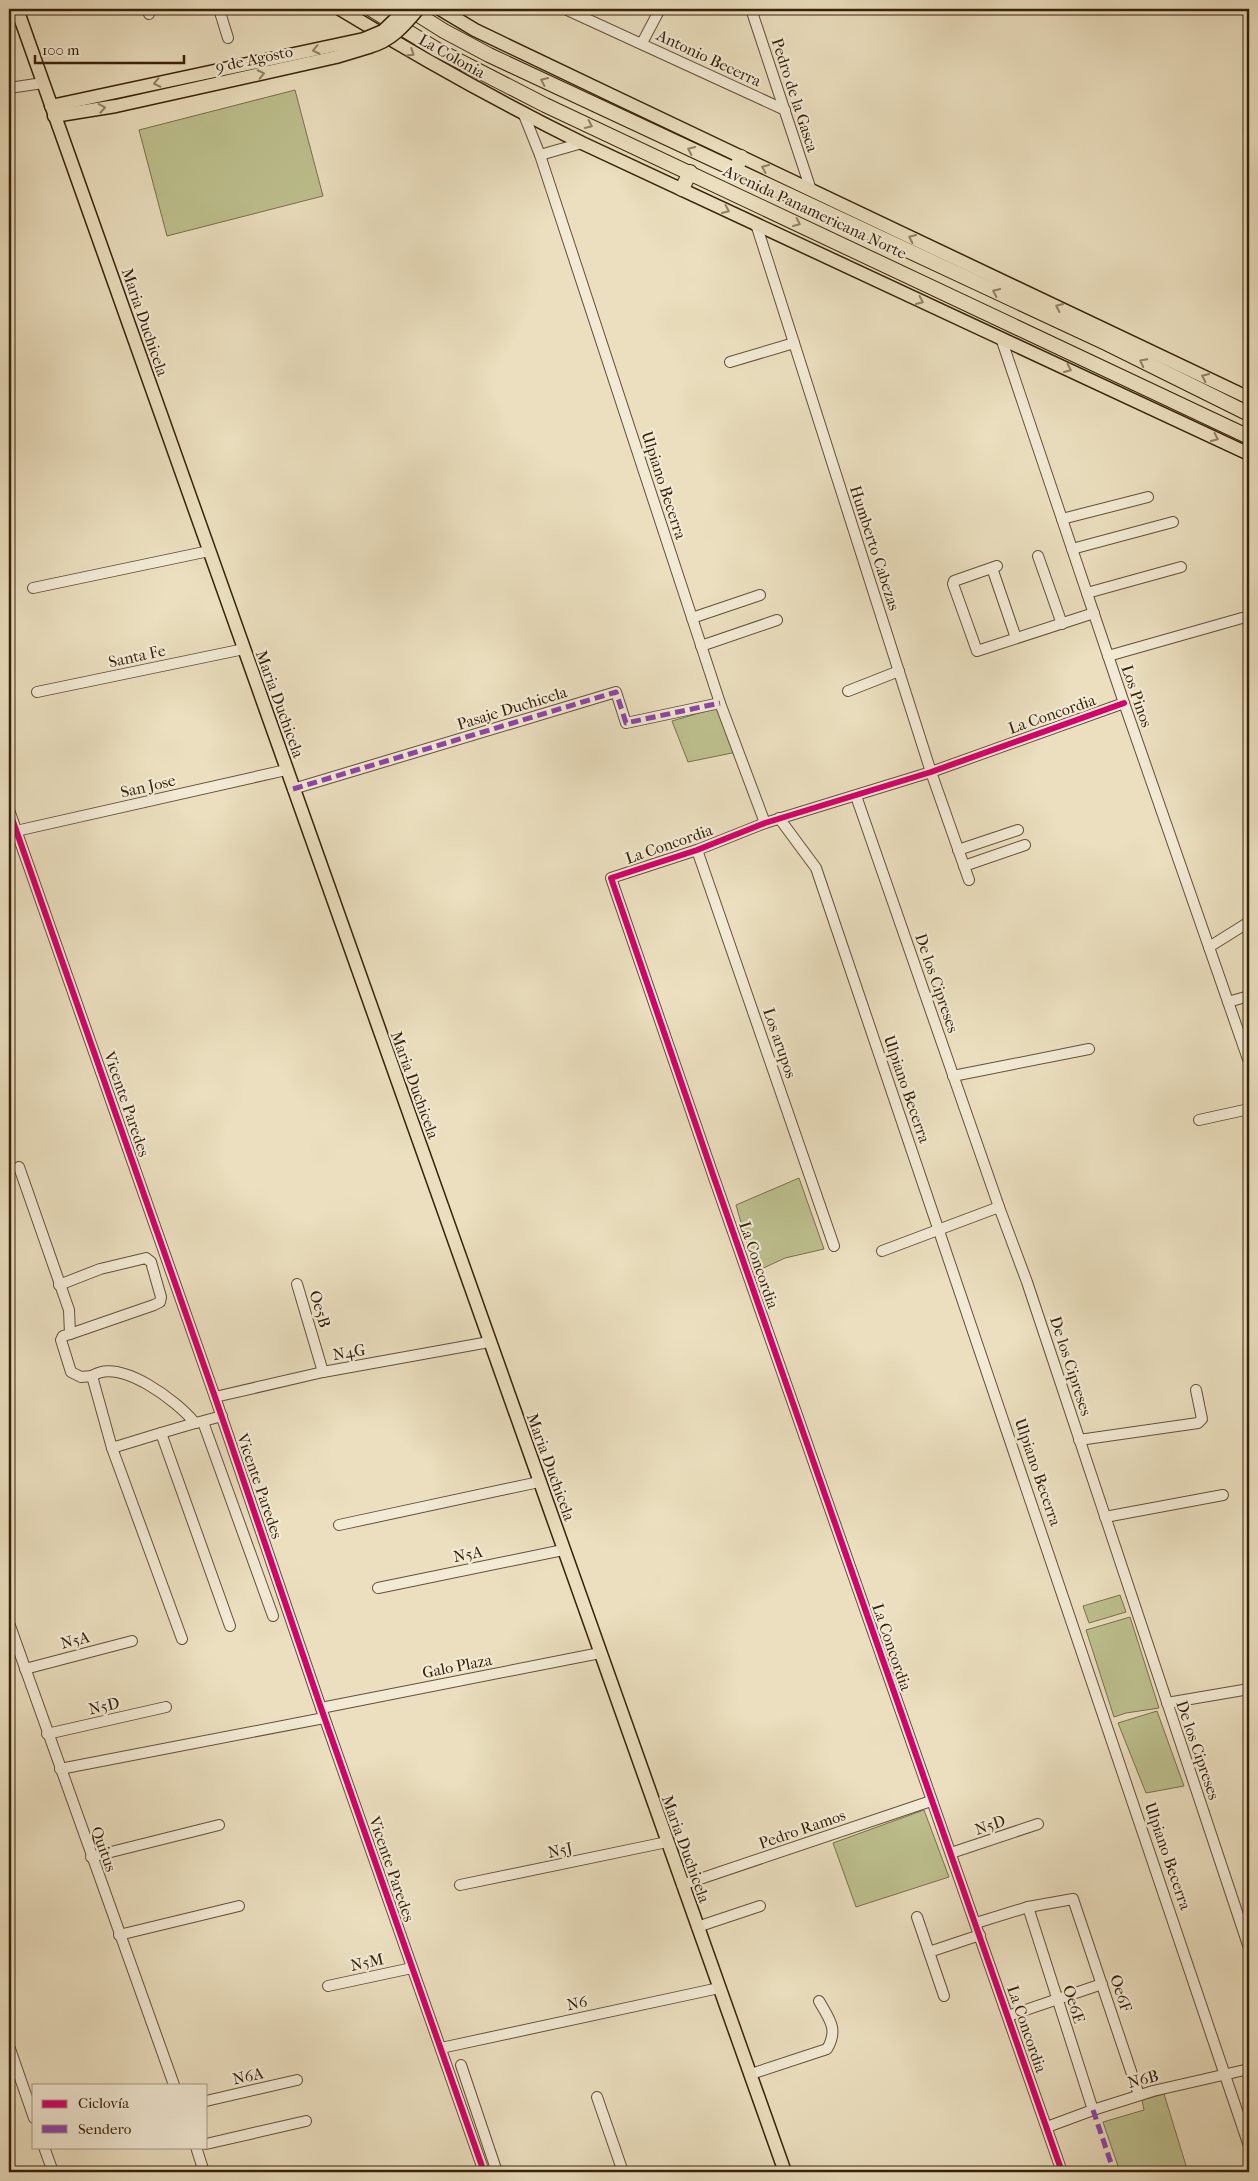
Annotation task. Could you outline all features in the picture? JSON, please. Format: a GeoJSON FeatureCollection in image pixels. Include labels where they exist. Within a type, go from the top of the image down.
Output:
{"type":"FeatureCollection","features":[{"type":"Feature","properties":{"kind":"highway","name":"Avenida Panamericana Norte"},"geometry":{"type":"LineString","coordinates":[[371,9],[436,49],[528,96],[1249,437]]}},
{"type":"Feature","properties":{"kind":"highway","name":"Avenida Panamericana Norte"},"geometry":{"type":"LineString","coordinates":[[408,9],[489,55],[738,164],[1249,414]]}},
{"type":"Feature","properties":{"kind":"highway"},"geometry":{"type":"LineString","coordinates":[[682,189],[690,172]]}},
{"type":"Feature","properties":{"kind":"highway"},"geometry":{"type":"LineString","coordinates":[[1170,400],[1207,413],[1216,407],[1215,402],[1210,396]]}},
{"type":"Feature","properties":{"kind":"highway"},"geometry":{"type":"LineString","coordinates":[[1223,424],[1218,416],[1219,412],[1225,408],[1249,414]]}},
{"type":"Feature","properties":{"kind":"main road","name":"Maria Duchicela"},"geometry":{"type":"LineString","coordinates":[[17,9],[682,1885],[751,2074],[784,2172]]}},
{"type":"Feature","properties":{"kind":"main road","name":"La Colonia"},"geometry":{"type":"LineString","coordinates":[[340,9],[427,62],[524,115]]}},
{"type":"Feature","properties":{"kind":"main road","name":"9 de Agosto"},"geometry":{"type":"LineString","coordinates":[[367,43],[408,9]]}},
{"type":"Feature","properties":{"kind":"main road","name":"9 de Agosto"},"geometry":{"type":"LineString","coordinates":[[53,111],[367,43],[379,44],[398,32],[418,9]]}},
{"type":"Feature","properties":{"kind":"main road","name":"Avenida Panamericana Norte"},"geometry":{"type":"LineString","coordinates":[[440,9],[475,30],[738,164],[811,190],[1249,398]]}},
{"type":"Feature","properties":{"kind":"main road"},"geometry":{"type":"LineString","coordinates":[[524,115],[1249,454]]}},
{"type":"Feature","properties":{"kind":"street"},"geometry":{"type":"LineString","coordinates":[[218,9],[228,38]]}},
{"type":"Feature","properties":{"kind":"street","name":"Antonio Becerra"},"geometry":{"type":"LineString","coordinates":[[565,9],[785,110]]}},
{"type":"Feature","properties":{"kind":"street"},"geometry":{"type":"LineString","coordinates":[[642,43],[660,9]]}},
{"type":"Feature","properties":{"kind":"street","name":"Pedro de la Gasca"},"geometry":{"type":"LineString","coordinates":[[751,9],[811,190]]}},
{"type":"Feature","properties":{"kind":"street"},"geometry":{"type":"LineString","coordinates":[[9,88],[43,83]]}},
{"type":"Feature","properties":{"kind":"street","name":"Ulpiano Becerra"},"geometry":{"type":"LineString","coordinates":[[524,115],[540,155],[720,703],[765,823]]}},
{"type":"Feature","properties":{"kind":"street"},"geometry":{"type":"LineString","coordinates":[[540,155],[582,143]]}},
{"type":"Feature","properties":{"kind":"street","name":"Humberto Cabezas"},"geometry":{"type":"LineString","coordinates":[[756,224],[931,772],[969,880]]}},
{"type":"Feature","properties":{"kind":"street","name":"Los Pinos"},"geometry":{"type":"LineString","coordinates":[[1001,338],[1124,703],[1249,1062]]}},
{"type":"Feature","properties":{"kind":"street"},"geometry":{"type":"LineString","coordinates":[[730,362],[794,343]]}},
{"type":"Feature","properties":{"kind":"street"},"geometry":{"type":"LineString","coordinates":[[1062,519],[1148,497]]}},
{"type":"Feature","properties":{"kind":"street"},"geometry":{"type":"LineString","coordinates":[[1072,549],[1173,522]]}},
{"type":"Feature","properties":{"kind":"street"},"geometry":{"type":"LineString","coordinates":[[33,588],[208,551]]}},
{"type":"Feature","properties":{"kind":"street"},"geometry":{"type":"LineString","coordinates":[[1038,556],[1062,624]]}},
{"type":"Feature","properties":{"kind":"street"},"geometry":{"type":"LineString","coordinates":[[1016,638],[995,567],[953,584],[977,651],[1094,613]]}},
{"type":"Feature","properties":{"kind":"street"},"geometry":{"type":"LineString","coordinates":[[1087,593],[1181,567]]}},
{"type":"Feature","properties":{"kind":"street"},"geometry":{"type":"LineString","coordinates":[[692,618],[760,595]]}},
{"type":"Feature","properties":{"kind":"street"},"geometry":{"type":"LineString","coordinates":[[1108,656],[1242,618]]}},
{"type":"Feature","properties":{"kind":"street"},"geometry":{"type":"LineString","coordinates":[[701,646],[777,620]]}},
{"type":"Feature","properties":{"kind":"street","name":"Santa Fe"},"geometry":{"type":"LineString","coordinates":[[37,692],[244,649]]}},
{"type":"Feature","properties":{"kind":"street"},"geometry":{"type":"LineString","coordinates":[[848,691],[899,671]]}},
{"type":"Feature","properties":{"kind":"street","name":"Pasaje Duchicela"},"geometry":{"type":"LineString","coordinates":[[293,790],[616,692],[626,723],[720,703]]}},
{"type":"Feature","properties":{"kind":"street","name":"La Concordia"},"geometry":{"type":"LineString","coordinates":[[1062,2172],[976,1922],[931,1801],[611,878],[697,850],[779,818],[931,772],[1124,703]]}},
{"type":"Feature","properties":{"kind":"street","name":"San Jose"},"geometry":{"type":"LineString","coordinates":[[16,831],[286,770]]}},
{"type":"Feature","properties":{"kind":"street","name":"De los Cipreses"},"geometry":{"type":"LineString","coordinates":[[856,796],[999,1207],[1027,1282],[1249,1948]]}},
{"type":"Feature","properties":{"kind":"street","name":"Vicente Paredes"},"geometry":{"type":"LineString","coordinates":[[9,810],[222,1416],[323,1713],[484,2172]]}},
{"type":"Feature","properties":{"kind":"street","name":"Ulpiano Becerra"},"geometry":{"type":"LineString","coordinates":[[779,818],[816,868],[1249,2146]]}},
{"type":"Feature","properties":{"kind":"street"},"geometry":{"type":"LineString","coordinates":[[958,850],[1018,830]]}},
{"type":"Feature","properties":{"kind":"street"},"geometry":{"type":"LineString","coordinates":[[964,866],[1025,845]]}},
{"type":"Feature","properties":{"kind":"street","name":"Los arupos"},"geometry":{"type":"LineString","coordinates":[[697,850],[834,1246]]}},
{"type":"Feature","properties":{"kind":"street"},"geometry":{"type":"LineString","coordinates":[[1210,947],[1249,922]]}},
{"type":"Feature","properties":{"kind":"street"},"geometry":{"type":"LineString","coordinates":[[1228,1002],[1249,996]]}},
{"type":"Feature","properties":{"kind":"street"},"geometry":{"type":"LineString","coordinates":[[953,1076],[1089,1049]]}},
{"type":"Feature","properties":{"kind":"street"},"geometry":{"type":"LineString","coordinates":[[1199,1120],[1249,1109]]}},
{"type":"Feature","properties":{"kind":"street"},"geometry":{"type":"LineString","coordinates":[[18,1167],[69,1310],[70,1334]]}},
{"type":"Feature","properties":{"kind":"street"},"geometry":{"type":"LineString","coordinates":[[882,1251],[999,1207]]}},
{"type":"Feature","properties":{"kind":"street"},"geometry":{"type":"LineString","coordinates":[[59,1285],[100,1269],[146,1258],[151,1262],[161,1297],[160,1302],[63,1336],[61,1340],[71,1372],[81,1377],[92,1376],[100,1370],[131,1376],[174,1401],[199,1422],[272,1616]]}},
{"type":"Feature","properties":{"kind":"street","name":"Oe5B"},"geometry":{"type":"LineString","coordinates":[[296,1284],[323,1372]]}},
{"type":"Feature","properties":{"kind":"street","name":"N4G"},"geometry":{"type":"LineString","coordinates":[[215,1396],[323,1372],[489,1342]]}},
{"type":"Feature","properties":{"kind":"street"},"geometry":{"type":"LineString","coordinates":[[92,1376],[112,1448],[182,1639]]}},
{"type":"Feature","properties":{"kind":"street"},"geometry":{"type":"LineString","coordinates":[[1079,1440],[1198,1423],[1203,1415],[1196,1390]]}},
{"type":"Feature","properties":{"kind":"street"},"geometry":{"type":"LineString","coordinates":[[112,1448],[222,1416]]}},
{"type":"Feature","properties":{"kind":"street"},"geometry":{"type":"LineString","coordinates":[[161,1434],[230,1626]]}},
{"type":"Feature","properties":{"kind":"street"},"geometry":{"type":"LineString","coordinates":[[340,1525],[539,1482]]}},
{"type":"Feature","properties":{"kind":"street"},"geometry":{"type":"LineString","coordinates":[[1105,1517],[1223,1494]]}},
{"type":"Feature","properties":{"kind":"street","name":"N5A"},"geometry":{"type":"LineString","coordinates":[[378,1588],[563,1550]]}},
{"type":"Feature","properties":{"kind":"street","name":"Quitus"},"geometry":{"type":"LineString","coordinates":[[9,1623],[47,1734],[174,2084]]}},
{"type":"Feature","properties":{"kind":"street","name":"N5A"},"geometry":{"type":"LineString","coordinates":[[25,1669],[132,1641]]}},
{"type":"Feature","properties":{"kind":"street","name":"Galo Plaza"},"geometry":{"type":"LineString","coordinates":[[60,1769],[600,1653]]}},
{"type":"Feature","properties":{"kind":"street"},"geometry":{"type":"LineString","coordinates":[[1167,1703],[1249,1689]]}},
{"type":"Feature","properties":{"kind":"street","name":"N5D"},"geometry":{"type":"LineString","coordinates":[[47,1734],[166,1706]]}},
{"type":"Feature","properties":{"kind":"street","name":"Pedro Ramos"},"geometry":{"type":"LineString","coordinates":[[682,1885],[931,1801]]}},
{"type":"Feature","properties":{"kind":"street","name":"N5D"},"geometry":{"type":"LineString","coordinates":[[951,1854],[1038,1824]]}},
{"type":"Feature","properties":{"kind":"street"},"geometry":{"type":"LineString","coordinates":[[91,1857],[219,1825]]}},
{"type":"Feature","properties":{"kind":"street","name":"N5J"},"geometry":{"type":"LineString","coordinates":[[460,1885],[667,1842]]}},
{"type":"Feature","properties":{"kind":"street","name":"Oe6F"},"geometry":{"type":"LineString","coordinates":[[1028,1907],[1070,1898],[1074,1901],[1139,2095]]}},
{"type":"Feature","properties":{"kind":"street"},"geometry":{"type":"LineString","coordinates":[[119,1935],[239,1906]]}},
{"type":"Feature","properties":{"kind":"street"},"geometry":{"type":"LineString","coordinates":[[697,1927],[760,1906]]}},
{"type":"Feature","properties":{"kind":"street"},"geometry":{"type":"LineString","coordinates":[[976,1922],[1028,1907]]}},
{"type":"Feature","properties":{"kind":"street","name":"Oe6E"},"geometry":{"type":"LineString","coordinates":[[1028,1907],[1093,2110]]}},
{"type":"Feature","properties":{"kind":"street"},"geometry":{"type":"LineString","coordinates":[[917,1917],[944,1996]]}},
{"type":"Feature","properties":{"kind":"street"},"geometry":{"type":"LineString","coordinates":[[929,1952],[980,1935]]}},
{"type":"Feature","properties":{"kind":"street","name":"N5M"},"geometry":{"type":"LineString","coordinates":[[328,1986],[412,1968]]}},
{"type":"Feature","properties":{"kind":"street"},"geometry":{"type":"LineString","coordinates":[[1008,2016],[1057,2001],[1102,1984]]}},
{"type":"Feature","properties":{"kind":"street","name":"N6"},"geometry":{"type":"LineString","coordinates":[[441,2048],[719,1988]]}},
{"type":"Feature","properties":{"kind":"street"},"geometry":{"type":"LineString","coordinates":[[751,2074],[827,2049],[833,2039],[833,2026],[819,2001]]}},
{"type":"Feature","properties":{"kind":"street"},"geometry":{"type":"LineString","coordinates":[[9,2046],[32,2112]]}},
{"type":"Feature","properties":{"kind":"street"},"geometry":{"type":"LineString","coordinates":[[461,2065],[497,2172]]}},
{"type":"Feature","properties":{"kind":"street","name":"N6B"},"geometry":{"type":"LineString","coordinates":[[1047,2127],[1139,2095],[1249,2069]]}},
{"type":"Feature","properties":{"kind":"street","name":"N6A"},"geometry":{"type":"LineString","coordinates":[[208,2102],[297,2080]]}},
{"type":"Feature","properties":{"kind":"street"},"geometry":{"type":"LineString","coordinates":[[597,2097],[623,2172]]}},
{"type":"Feature","properties":{"kind":"street"},"geometry":{"type":"LineString","coordinates":[[208,2144],[306,2121]]}},
{"type":"Feature","properties":{"kind":"street"},"geometry":{"type":"LineString","coordinates":[[44,2148],[53,2172]]}},
{"type":"Feature","properties":{"kind":"street"},"geometry":{"type":"LineString","coordinates":[[196,2148],[204,2172]]}},
{"type":"Feature","properties":{"kind":"green space"},"geometry":{"type":"Polygon","coordinates":[[[295,90],[323,196],[167,236],[139,130],[295,90]]]}},
{"type":"Feature","properties":{"kind":"green space"},"geometry":{"type":"Polygon","coordinates":[[[720,707],[737,752],[688,762],[672,721],[720,707]]]}},
{"type":"Feature","properties":{"kind":"green space"},"geometry":{"type":"Polygon","coordinates":[[[799,1178],[824,1249],[785,1258],[755,1272],[736,1205],[799,1178]]]}},
{"type":"Feature","properties":{"kind":"green space"},"geometry":{"type":"Polygon","coordinates":[[[1120,1595],[1126,1612],[1089,1623],[1083,1606],[1120,1595]]]}},
{"type":"Feature","properties":{"kind":"green space"},"geometry":{"type":"Polygon","coordinates":[[[1130,1617],[1159,1708],[1126,1713],[1114,1717],[1086,1630],[1130,1617]]]}},
{"type":"Feature","properties":{"kind":"green space"},"geometry":{"type":"Polygon","coordinates":[[[1157,1711],[1184,1786],[1146,1793],[1118,1723],[1157,1711]]]}},
{"type":"Feature","properties":{"kind":"green space"},"geometry":{"type":"Polygon","coordinates":[[[924,1810],[949,1877],[856,1907],[833,1843],[924,1810]]]}},
{"type":"Feature","properties":{"kind":"green space"},"geometry":{"type":"Polygon","coordinates":[[[1164,2094],[1188,2172],[1120,2172],[1103,2122],[1144,2110],[1142,2100],[1164,2094]]]}},
{"type":"Feature","properties":{"kind":"marked path"},"geometry":{"type":"LineString","coordinates":[[293,789],[616,692],[626,723],[720,703]]}},
{"type":"Feature","properties":{"kind":"marked path"},"geometry":{"type":"LineString","coordinates":[[1093,2110],[1114,2172]]}},
{"type":"Feature","properties":{"kind":"cycle path"},"geometry":{"type":"LineString","coordinates":[[1062,2172],[611,878],[697,850],[765,823],[931,772],[1124,703]]}},
{"type":"Feature","properties":{"kind":"cycle path"},"geometry":{"type":"LineString","coordinates":[[9,810],[484,2172]]}}]}
